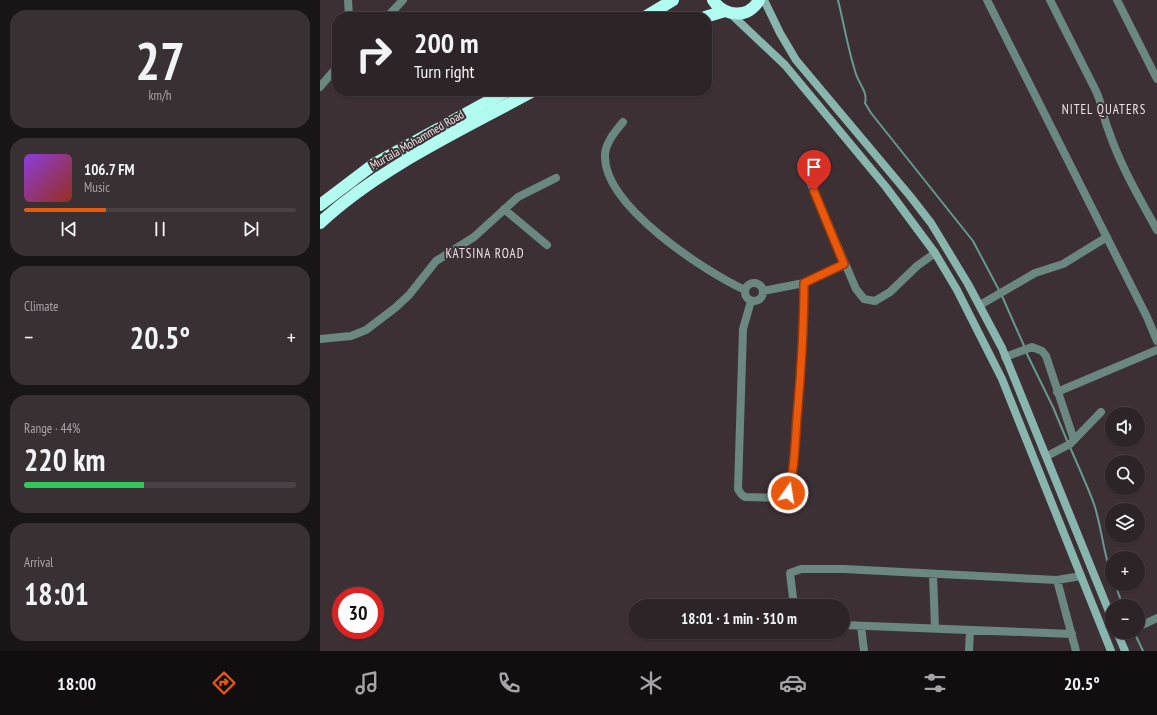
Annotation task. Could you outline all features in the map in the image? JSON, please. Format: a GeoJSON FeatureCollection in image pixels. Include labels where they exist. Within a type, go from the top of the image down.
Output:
{"type":"FeatureCollection","features":[{"type":"Feature","properties":{"kind":"highway"},"geometry":{"type":"LineString","coordinates":[[653,12],[673,0]]}},
{"type":"Feature","properties":{"kind":"highway"},"geometry":{"type":"LineString","coordinates":[[713,0],[717,6],[728,12],[740,14],[749,11],[759,0]]}},
{"type":"Feature","properties":{"kind":"highway"},"geometry":{"type":"LineString","coordinates":[[712,16],[728,12]]}},
{"type":"Feature","properties":{"kind":"highway","name":"Murtala Mohammed Road"},"geometry":{"type":"LineString","coordinates":[[320,205],[374,164],[498,96]]}},
{"type":"Feature","properties":{"kind":"highway","name":"Murtala Mohammed Road"},"geometry":{"type":"LineString","coordinates":[[320,223],[360,190],[397,166],[524,96]]}},
{"type":"Feature","properties":{"kind":"main road"},"geometry":{"type":"LineString","coordinates":[[764,0],[780,33],[796,60],[910,196],[950,253],[980,305],[1006,357],[1105,602]]}},
{"type":"Feature","properties":{"kind":"main road"},"geometry":{"type":"LineString","coordinates":[[728,12],[785,65],[886,187],[935,253],[978,328],[1002,379],[1111,651]]}},
{"type":"Feature","properties":{"kind":"main road"},"geometry":{"type":"LineString","coordinates":[[1122,639],[1125,651]]}},
{"type":"Feature","properties":{"kind":"street"},"geometry":{"type":"LineString","coordinates":[[348,0],[349,12]]}},
{"type":"Feature","properties":{"kind":"street"},"geometry":{"type":"LineString","coordinates":[[392,12],[403,0]]}},
{"type":"Feature","properties":{"kind":"street"},"geometry":{"type":"LineString","coordinates":[[987,0],[1147,318],[1157,341]]}},
{"type":"Feature","properties":{"kind":"street"},"geometry":{"type":"LineString","coordinates":[[1050,0],[1096,91],[1101,103],[1107,128],[1119,156],[1157,230]]}},
{"type":"Feature","properties":{"kind":"street"},"geometry":{"type":"LineString","coordinates":[[1117,0],[1157,79]]}},
{"type":"Feature","properties":{"kind":"street"},"geometry":{"type":"LineString","coordinates":[[320,86],[332,73]]}},
{"type":"Feature","properties":{"kind":"street"},"geometry":{"type":"LineString","coordinates":[[623,122],[610,138],[605,155],[609,176],[616,187],[653,230],[691,259],[720,278],[745,290]]}},
{"type":"Feature","properties":{"kind":"street"},"geometry":{"type":"LineString","coordinates":[[808,177],[844,264],[860,297],[875,301],[890,292],[917,266],[935,253]]}},
{"type":"Feature","properties":{"kind":"street"},"geometry":{"type":"LineString","coordinates":[[320,339],[351,336],[366,330],[395,308],[409,295],[436,261],[474,236],[518,197],[556,178]]}},
{"type":"Feature","properties":{"kind":"street"},"geometry":{"type":"LineString","coordinates":[[504,209],[547,245]]}},
{"type":"Feature","properties":{"kind":"street"},"geometry":{"type":"LineString","coordinates":[[980,305],[1035,273],[1063,264],[1107,238]]}},
{"type":"Feature","properties":{"kind":"street"},"geometry":{"type":"LineString","coordinates":[[763,291],[804,283],[844,264]]}},
{"type":"Feature","properties":{"kind":"street"},"geometry":{"type":"LineString","coordinates":[[753,283],[759,284],[763,291],[760,300],[751,302],[745,296],[745,290],[748,285],[753,283]]}},
{"type":"Feature","properties":{"kind":"street"},"geometry":{"type":"LineString","coordinates":[[751,302],[743,330],[738,489],[745,497],[782,498],[788,493],[793,466],[804,327],[804,283]]}},
{"type":"Feature","properties":{"kind":"street"},"geometry":{"type":"LineString","coordinates":[[1006,357],[1024,350],[1038,348],[1046,356],[1057,392],[1069,443]]}},
{"type":"Feature","properties":{"kind":"street"},"geometry":{"type":"LineString","coordinates":[[1057,392],[1157,350]]}},
{"type":"Feature","properties":{"kind":"street"},"geometry":{"type":"LineString","coordinates":[[1046,456],[1069,443],[1101,412]]}},
{"type":"Feature","properties":{"kind":"street"},"geometry":{"type":"LineString","coordinates":[[793,599],[790,573],[796,570],[844,569],[1057,580],[1081,576]]}},
{"type":"Feature","properties":{"kind":"street"},"geometry":{"type":"LineString","coordinates":[[933,574],[935,628]]}},
{"type":"Feature","properties":{"kind":"street"},"geometry":{"type":"LineString","coordinates":[[1057,580],[1076,651]]}},
{"type":"Feature","properties":{"kind":"street"},"geometry":{"type":"LineString","coordinates":[[1145,624],[1157,618]]}},
{"type":"Feature","properties":{"kind":"street"},"geometry":{"type":"LineString","coordinates":[[850,625],[1072,634]]}},
{"type":"Feature","properties":{"kind":"street"},"geometry":{"type":"LineString","coordinates":[[861,626],[864,651]]}},
{"type":"Feature","properties":{"kind":"street"},"geometry":{"type":"LineString","coordinates":[[969,651],[970,631]]}},
{"type":"Feature","properties":{"kind":"waterway"},"geometry":{"type":"LineString","coordinates":[[838,0],[853,65],[865,95],[865,103],[871,113],[973,241],[1000,292]]}},
{"type":"Feature","properties":{"kind":"waterway"},"geometry":{"type":"LineString","coordinates":[[1002,296],[1025,348]]}},
{"type":"Feature","properties":{"kind":"waterway"},"geometry":{"type":"LineString","coordinates":[[1026,352],[1053,407],[1068,443]]}},
{"type":"Feature","properties":{"kind":"waterway"},"geometry":{"type":"LineString","coordinates":[[1070,447],[1094,504],[1105,551]]}},
{"type":"Feature","properties":{"kind":"waterway"},"geometry":{"type":"LineString","coordinates":[[1118,591],[1120,599]]}},
{"type":"Feature","properties":{"kind":"waterway"},"geometry":{"type":"LineString","coordinates":[[1137,639],[1143,651]]}},
{"type":"Feature","properties":{"kind":"district","name":"NITEL QUATERS"},"geometry":{"type":"Point","coordinates":[1104,109]}},
{"type":"Feature","properties":{"kind":"district","name":"KATSINA ROAD"},"geometry":{"type":"Point","coordinates":[485,253]}},
{"type":"Feature","properties":{"kind":"route"},"geometry":{"type":"LineString","coordinates":[[788,493],[793,466],[799,401],[804,327],[804,283],[844,264],[814,191]]}}]}
